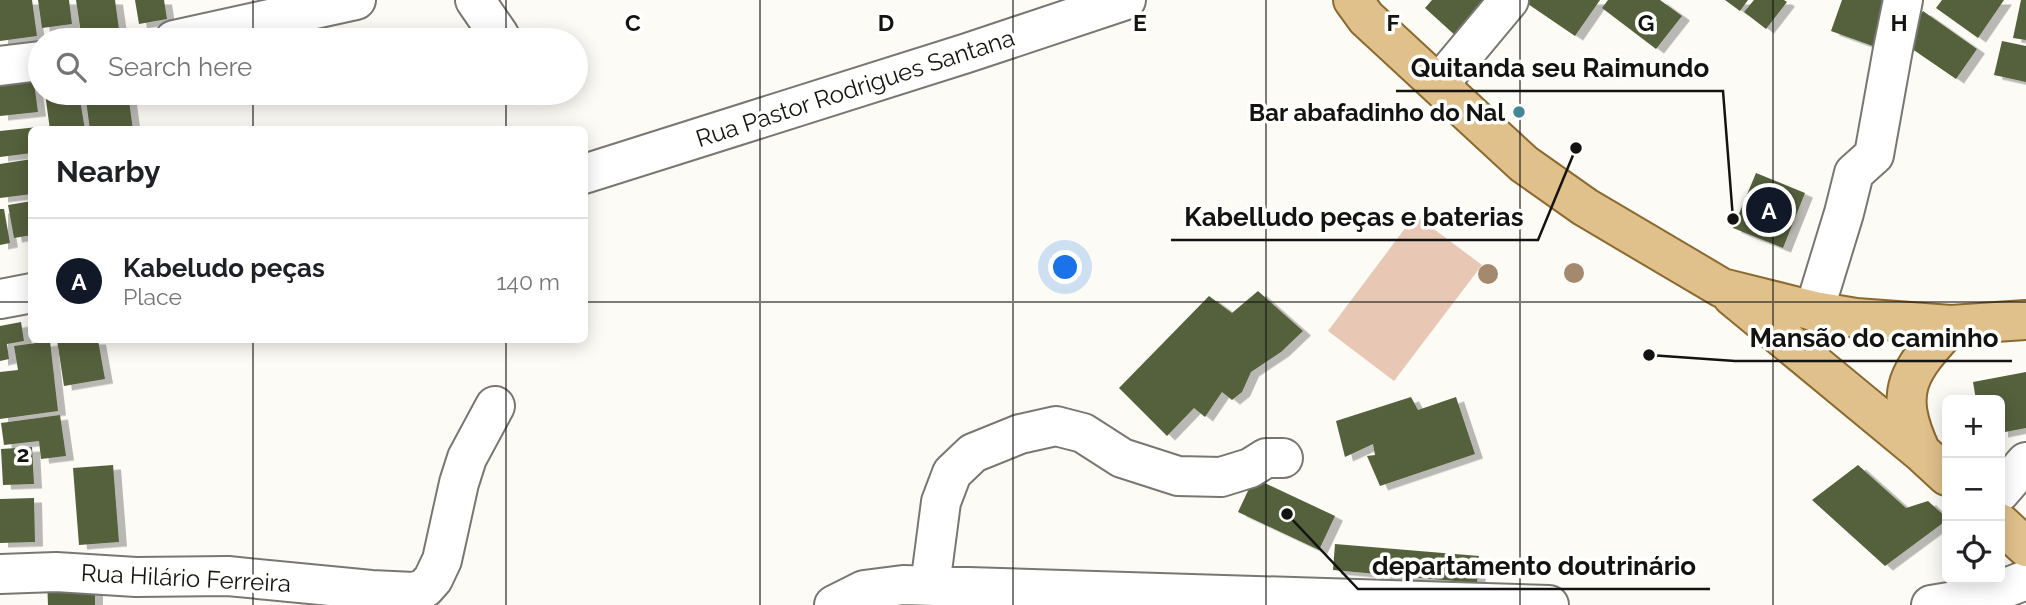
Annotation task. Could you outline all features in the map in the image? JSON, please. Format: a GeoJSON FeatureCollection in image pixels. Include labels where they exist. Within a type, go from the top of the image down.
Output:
{"type":"FeatureCollection","features":[{"type":"Feature","properties":{"kind":"main road"},"geometry":{"type":"LineString","coordinates":[[1353,0],[1366,18],[1524,164],[1585,207],[1722,288],[1934,464]]}},
{"type":"Feature","properties":{"kind":"main road"},"geometry":{"type":"LineString","coordinates":[[1722,288],[1814,311],[1856,318],[1951,325],[2026,320]]}},
{"type":"Feature","properties":{"kind":"main road"},"geometry":{"type":"LineString","coordinates":[[1934,464],[1908,419],[1906,400],[1912,372],[1951,325]]}},
{"type":"Feature","properties":{"kind":"main road"},"geometry":{"type":"LineString","coordinates":[[2005,528],[2026,547]]}},
{"type":"Feature","properties":{"kind":"street"},"geometry":{"type":"LineString","coordinates":[[229,28],[356,0]]}},
{"type":"Feature","properties":{"kind":"street"},"geometry":{"type":"LineString","coordinates":[[474,0],[494,28]]}},
{"type":"Feature","properties":{"kind":"street","name":"Rua Pastor Rodrigues Santana"},"geometry":{"type":"LineString","coordinates":[[588,173],[1126,0]]}},
{"type":"Feature","properties":{"kind":"street"},"geometry":{"type":"LineString","coordinates":[[1439,84],[1509,0]]}},
{"type":"Feature","properties":{"kind":"street"},"geometry":{"type":"LineString","coordinates":[[1814,311],[1854,173],[1874,155],[1903,0]]}},
{"type":"Feature","properties":{"kind":"street"},"geometry":{"type":"LineString","coordinates":[[0,66],[28,62]]}},
{"type":"Feature","properties":{"kind":"street"},"geometry":{"type":"LineString","coordinates":[[0,299],[28,294]]}},
{"type":"Feature","properties":{"kind":"street","name":"Rua Hilário Ferreira"},"geometry":{"type":"LineString","coordinates":[[0,574],[56,572],[136,577],[228,576],[414,592],[425,588],[443,560],[467,458],[495,406]]}},
{"type":"Feature","properties":{"kind":"street"},"geometry":{"type":"LineString","coordinates":[[930,586],[941,502],[952,473],[972,453],[1020,434],[1056,426],[1083,433],[1122,458],[1178,477],[1221,477],[1250,468],[1266,458],[1283,458]]}},
{"type":"Feature","properties":{"kind":"street"},"geometry":{"type":"LineString","coordinates":[[2005,486],[2026,462]]}},
{"type":"Feature","properties":{"kind":"street"},"geometry":{"type":"LineString","coordinates":[[1931,605],[1985,596],[2026,580]]}},
{"type":"Feature","properties":{"kind":"street"},"geometry":{"type":"LineString","coordinates":[[834,605],[864,590],[903,585],[1549,605]]}},
{"type":"Feature","properties":{"kind":"shaded area"},"geometry":{"type":"Polygon","coordinates":[[[1415,215],[1482,265],[1394,381],[1328,331],[1415,215]]]}},
{"type":"Feature","properties":{"kind":"building"},"geometry":{"type":"Polygon","coordinates":[[[0,0],[32,0],[36,28],[28,28],[28,37],[0,41],[0,0]]]}},
{"type":"Feature","properties":{"kind":"building"},"geometry":{"type":"Polygon","coordinates":[[[38,0],[69,0],[72,24],[42,28],[38,0]]]}},
{"type":"Feature","properties":{"kind":"building"},"geometry":{"type":"Polygon","coordinates":[[[76,0],[115,0],[119,28],[80,28],[76,0]]]}},
{"type":"Feature","properties":{"kind":"building"},"geometry":{"type":"Polygon","coordinates":[[[135,0],[164,0],[167,19],[139,24],[135,0]]]}},
{"type":"Feature","properties":{"kind":"building"},"geometry":{"type":"Polygon","coordinates":[[[1432,0],[1492,0],[1457,37],[1425,8],[1432,0]]]}},
{"type":"Feature","properties":{"kind":"building"},"geometry":{"type":"Polygon","coordinates":[[[1600,0],[1575,36],[1525,2],[1600,0]]]}},
{"type":"Feature","properties":{"kind":"building"},"geometry":{"type":"Polygon","coordinates":[[[1608,0],[1660,0],[1682,16],[1656,49],[1602,8],[1608,0]]]}},
{"type":"Feature","properties":{"kind":"building"},"geometry":{"type":"Polygon","coordinates":[[[1725,0],[1748,0],[1740,11],[1725,0]]]}},
{"type":"Feature","properties":{"kind":"building"},"geometry":{"type":"Polygon","coordinates":[[[1754,0],[1787,2],[1766,29],[1744,12],[1754,0]]]}},
{"type":"Feature","properties":{"kind":"building"},"geometry":{"type":"Polygon","coordinates":[[[1842,0],[1881,0],[1896,5],[1881,49],[1831,31],[1842,0]]]}},
{"type":"Feature","properties":{"kind":"building"},"geometry":{"type":"Polygon","coordinates":[[[1942,0],[2004,0],[1978,38],[1936,8],[1942,0]]]}},
{"type":"Feature","properties":{"kind":"building"},"geometry":{"type":"Polygon","coordinates":[[[2021,0],[2026,0],[2026,40],[2013,38],[2021,0]]]}},
{"type":"Feature","properties":{"kind":"building"},"geometry":{"type":"Polygon","coordinates":[[[1923,11],[1977,49],[1956,79],[1902,42],[1923,11]]]}},
{"type":"Feature","properties":{"kind":"building"},"geometry":{"type":"Polygon","coordinates":[[[2002,41],[2026,46],[2026,82],[1994,75],[2002,41]]]}},
{"type":"Feature","properties":{"kind":"building"},"geometry":{"type":"Polygon","coordinates":[[[28,68],[28,105],[37,105],[38,112],[0,116],[0,72],[28,68]]]}},
{"type":"Feature","properties":{"kind":"building"},"geometry":{"type":"Polygon","coordinates":[[[47,105],[81,105],[84,126],[49,126],[47,105]]]}},
{"type":"Feature","properties":{"kind":"building"},"geometry":{"type":"Polygon","coordinates":[[[87,105],[130,105],[132,126],[89,126],[87,105]]]}},
{"type":"Feature","properties":{"kind":"building"},"geometry":{"type":"Polygon","coordinates":[[[28,128],[28,154],[0,157],[0,131],[28,128]]]}},
{"type":"Feature","properties":{"kind":"building"},"geometry":{"type":"Polygon","coordinates":[[[28,160],[28,194],[0,198],[0,164],[28,160]]]}},
{"type":"Feature","properties":{"kind":"building"},"geometry":{"type":"Polygon","coordinates":[[[1756,173],[1805,193],[1783,248],[1733,228],[1756,173]]]}},
{"type":"Feature","properties":{"kind":"building"},"geometry":{"type":"Polygon","coordinates":[[[28,202],[28,236],[14,238],[8,205],[28,202]]]}},
{"type":"Feature","properties":{"kind":"building"},"geometry":{"type":"Polygon","coordinates":[[[0,209],[4,209],[10,243],[0,245],[0,209]]]}},
{"type":"Feature","properties":{"kind":"building"},"geometry":{"type":"Polygon","coordinates":[[[1258,291],[1303,331],[1281,352],[1251,372],[1242,392],[1232,400],[1222,392],[1205,417],[1194,408],[1167,436],[1119,388],[1209,296],[1232,313],[1258,291]]]}},
{"type":"Feature","properties":{"kind":"building"},"geometry":{"type":"Polygon","coordinates":[[[21,322],[24,341],[7,344],[9,359],[0,361],[0,326],[21,322]]]}},
{"type":"Feature","properties":{"kind":"building"},"geometry":{"type":"Polygon","coordinates":[[[50,343],[58,411],[0,419],[0,372],[18,370],[14,346],[50,343]]]}},
{"type":"Feature","properties":{"kind":"building"},"geometry":{"type":"Polygon","coordinates":[[[57,343],[99,343],[105,379],[64,386],[57,343]]]}},
{"type":"Feature","properties":{"kind":"building"},"geometry":{"type":"Polygon","coordinates":[[[2026,372],[2026,428],[2005,432],[2005,395],[1975,395],[1973,382],[2026,372]]]}},
{"type":"Feature","properties":{"kind":"building"},"geometry":{"type":"Polygon","coordinates":[[[1411,397],[1418,410],[1456,397],[1475,454],[1380,486],[1367,456],[1375,455],[1373,444],[1345,457],[1336,421],[1411,397]]]}},
{"type":"Feature","properties":{"kind":"building"},"geometry":{"type":"Polygon","coordinates":[[[60,415],[66,456],[41,459],[39,441],[4,445],[1,423],[60,415]]]}},
{"type":"Feature","properties":{"kind":"building"},"geometry":{"type":"Polygon","coordinates":[[[32,447],[34,484],[3,485],[1,449],[32,447]]]}},
{"type":"Feature","properties":{"kind":"building"},"geometry":{"type":"Polygon","coordinates":[[[113,465],[119,542],[79,545],[73,468],[113,465]]]}},
{"type":"Feature","properties":{"kind":"building"},"geometry":{"type":"Polygon","coordinates":[[[1858,465],[1906,508],[1928,501],[1942,514],[1942,524],[1885,566],[1812,500],[1858,465]]]}},
{"type":"Feature","properties":{"kind":"building"},"geometry":{"type":"Polygon","coordinates":[[[1254,478],[1335,516],[1319,550],[1238,512],[1254,478]]]}},
{"type":"Feature","properties":{"kind":"building"},"geometry":{"type":"Polygon","coordinates":[[[34,498],[35,542],[0,543],[0,499],[34,498]]]}},
{"type":"Feature","properties":{"kind":"building"},"geometry":{"type":"Polygon","coordinates":[[[1335,544],[1479,556],[1477,583],[1333,570],[1335,544]]]}},
{"type":"Feature","properties":{"kind":"building"},"geometry":{"type":"Polygon","coordinates":[[[95,579],[95,605],[48,605],[47,580],[95,579]]]}},
{"type":"Feature","properties":{"kind":"place","name":"Bar abafadinho do Nal"},"geometry":{"type":"Point","coordinates":[1519,112]}},
{"type":"Feature","properties":{"kind":"place","name":"Kabelludo peças e baterias"},"geometry":{"type":"Point","coordinates":[1576,148]}},
{"type":"Feature","properties":{"kind":"place","name":"Kabeludo peças"},"geometry":{"type":"Point","coordinates":[1769,210]}},
{"type":"Feature","properties":{"kind":"place","name":"Quitanda seu Raimundo"},"geometry":{"type":"Point","coordinates":[1733,219]}},
{"type":"Feature","properties":{"kind":"place","name":"Mansão do caminho"},"geometry":{"type":"Point","coordinates":[1649,355]}},
{"type":"Feature","properties":{"kind":"place","name":"departamento doutrinário"},"geometry":{"type":"Point","coordinates":[1287,514]}}]}
